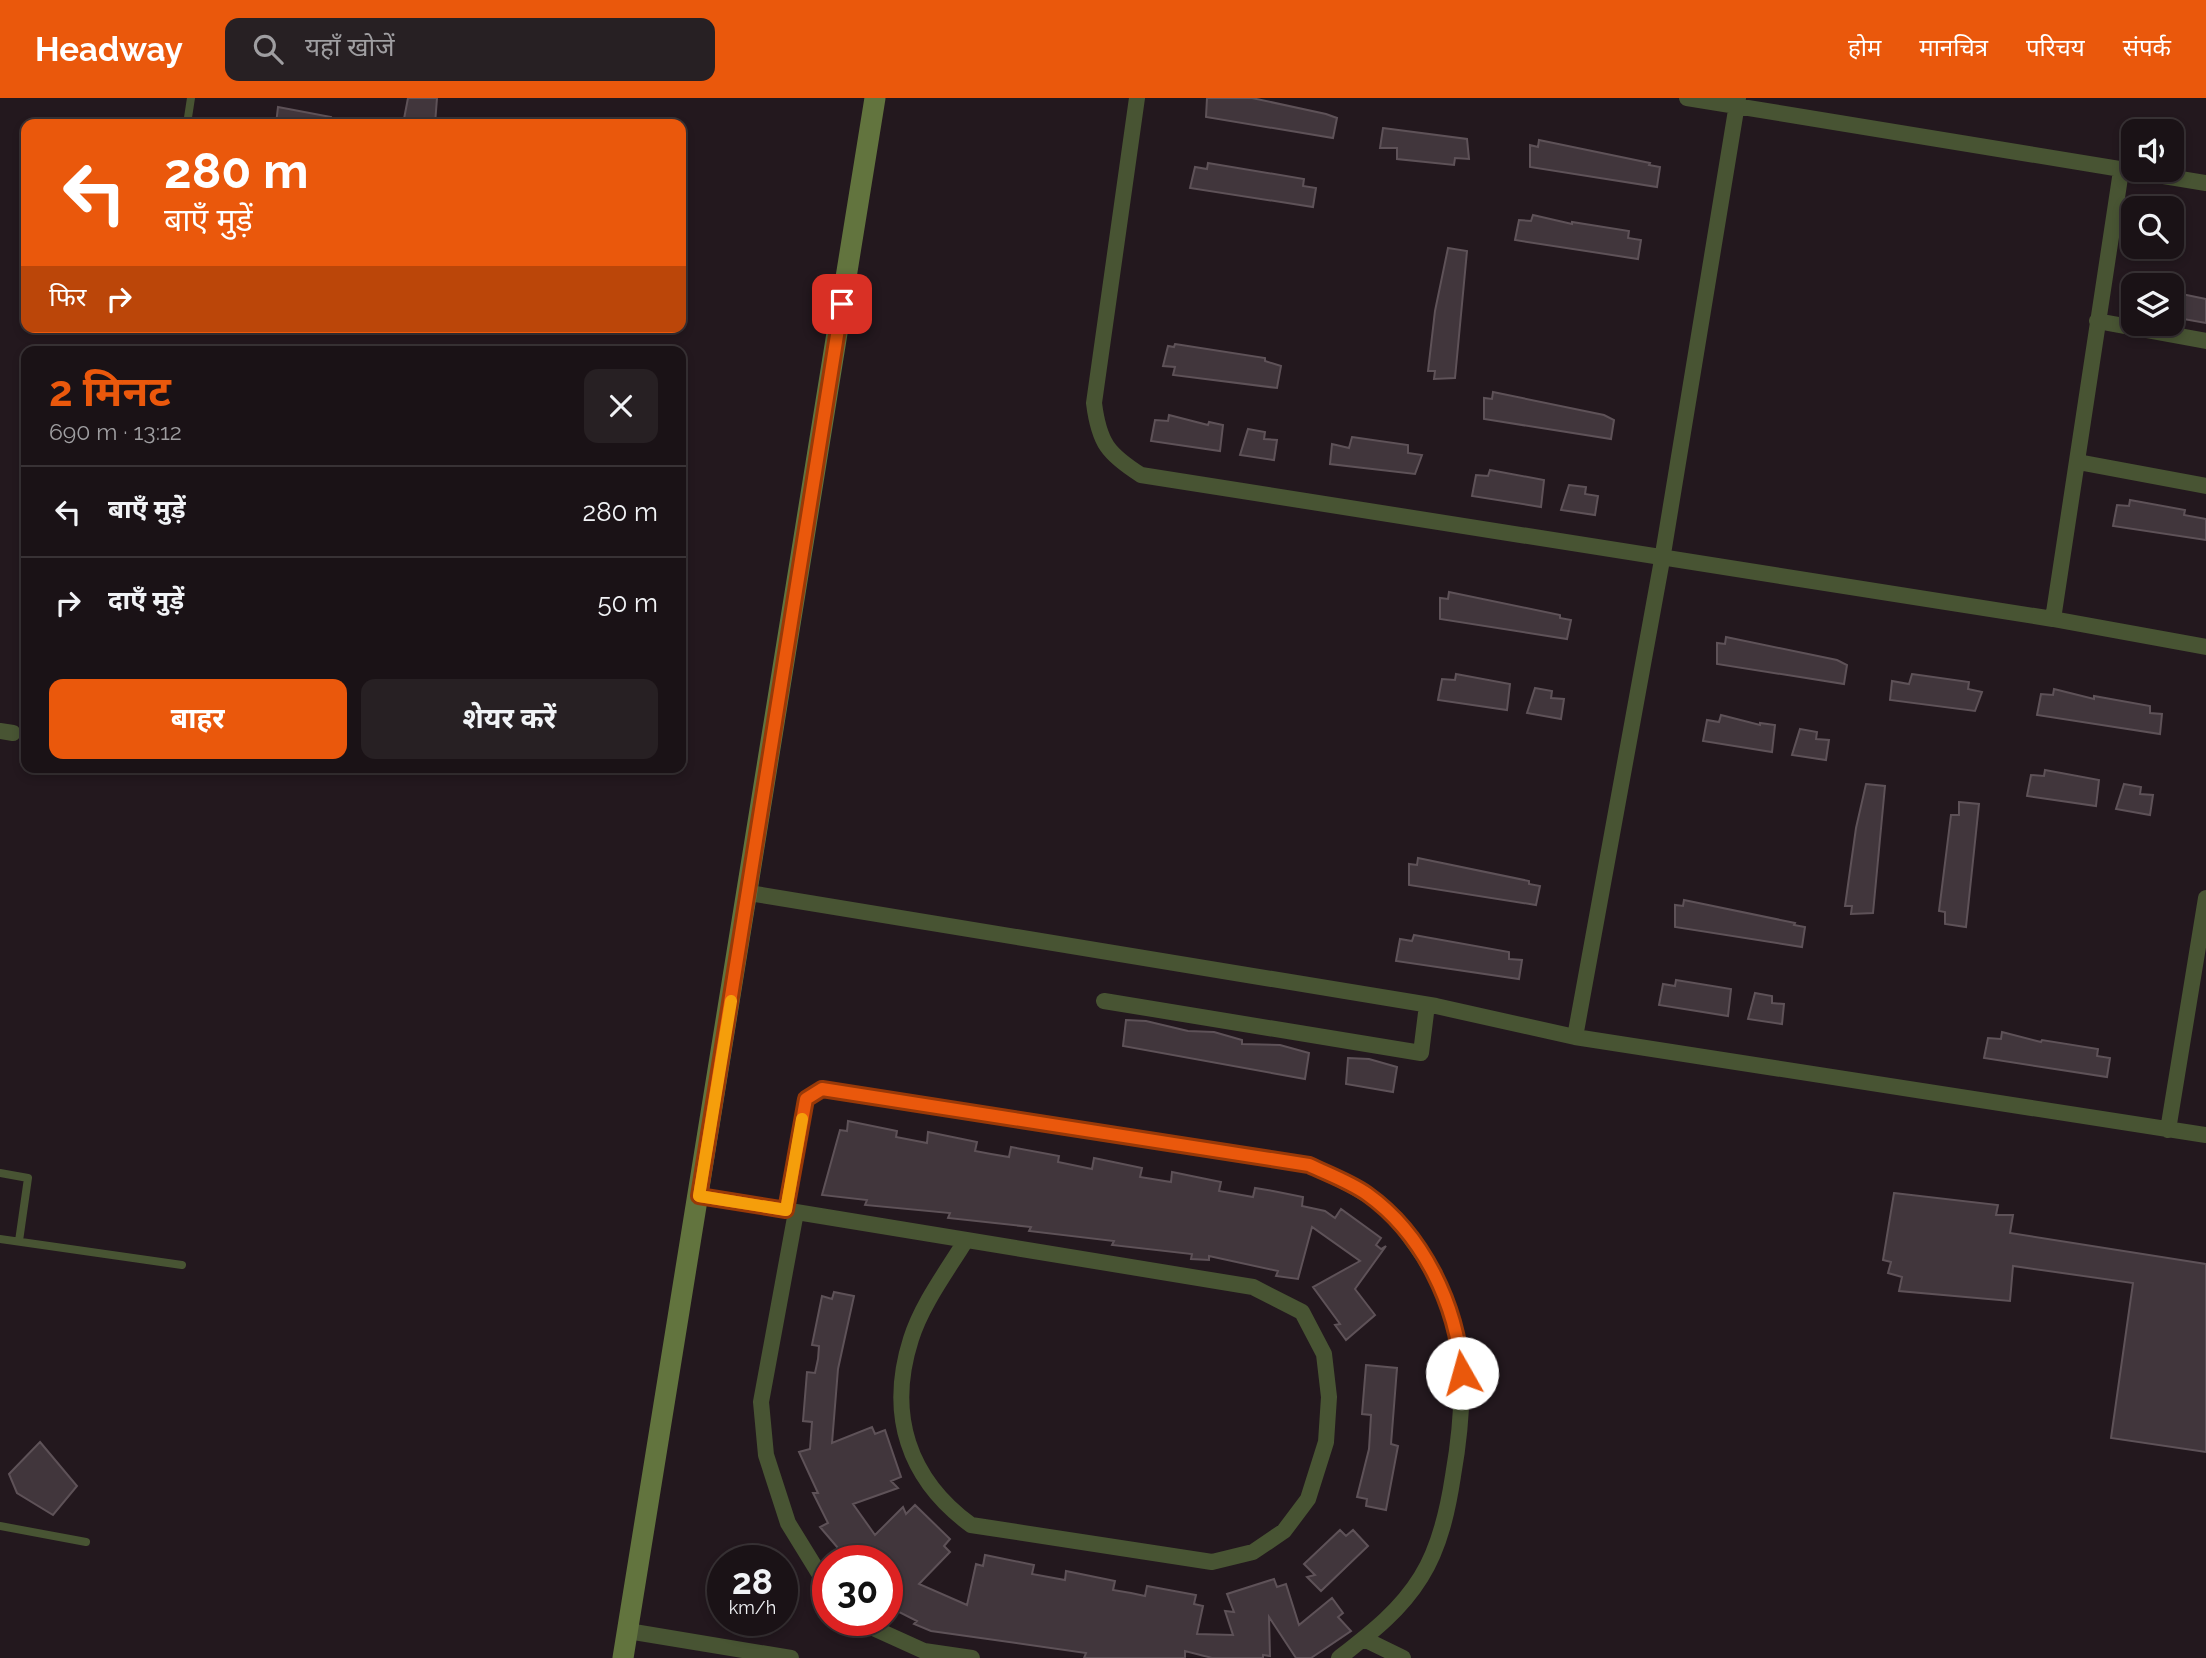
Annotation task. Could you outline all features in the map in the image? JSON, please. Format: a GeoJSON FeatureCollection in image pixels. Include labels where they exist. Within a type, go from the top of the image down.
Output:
{"type":"FeatureCollection","features":[{"type":"Feature","properties":{"kind":"street"},"geometry":{"type":"LineString","coordinates":[[623,1658],[749,892],[875,98]]}},
{"type":"Feature","properties":{"kind":"street"},"geometry":{"type":"LineString","coordinates":[[1138,98],[1094,403],[1098,431],[1114,458],[1141,475],[1662,560],[2053,619],[2206,647]]}},
{"type":"Feature","properties":{"kind":"street"},"geometry":{"type":"LineString","coordinates":[[1687,98],[1738,102],[2121,171],[2053,619]]}},
{"type":"Feature","properties":{"kind":"street"},"geometry":{"type":"LineString","coordinates":[[1575,1037],[1662,560],[1738,102]]}},
{"type":"Feature","properties":{"kind":"street"},"geometry":{"type":"LineString","coordinates":[[2184,180],[2206,183]]}},
{"type":"Feature","properties":{"kind":"street"},"geometry":{"type":"LineString","coordinates":[[2097,321],[2206,341]]}},
{"type":"Feature","properties":{"kind":"street"},"geometry":{"type":"LineString","coordinates":[[2078,462],[2206,486]]}},
{"type":"Feature","properties":{"kind":"street"},"geometry":{"type":"LineString","coordinates":[[749,892],[1427,1005],[1575,1037],[2206,1135]]}},
{"type":"Feature","properties":{"kind":"street"},"geometry":{"type":"LineString","coordinates":[[2168,1129],[2206,898]]}},
{"type":"Feature","properties":{"kind":"street"},"geometry":{"type":"LineString","coordinates":[[1104,1000],[1421,1054],[1427,1005]]}},
{"type":"Feature","properties":{"kind":"street"},"geometry":{"type":"LineString","coordinates":[[812,1562],[788,1523],[766,1455],[761,1402],[806,1099],[822,1089],[1309,1165],[1365,1192],[1393,1215],[1424,1256],[1448,1302],[1460,1349],[1464,1397],[1443,1527],[1422,1575],[1390,1619],[1339,1658]]}},
{"type":"Feature","properties":{"kind":"street"},"geometry":{"type":"LineString","coordinates":[[699,1196],[1254,1287],[1302,1312],[1324,1354],[1329,1397],[1326,1442],[1308,1499],[1284,1531],[1253,1552],[1212,1562],[971,1525],[944,1505],[915,1460],[901,1418],[902,1376],[911,1338],[966,1240]]}},
{"type":"Feature","properties":{"kind":"street"},"geometry":{"type":"LineString","coordinates":[[628,1631],[792,1658]]}},
{"type":"Feature","properties":{"kind":"street"},"geometry":{"type":"LineString","coordinates":[[891,1636],[924,1651],[972,1658]]}},
{"type":"Feature","properties":{"kind":"street"},"geometry":{"type":"LineString","coordinates":[[1364,1639],[1403,1658]]}},
{"type":"Feature","properties":{"kind":"lane"},"geometry":{"type":"LineString","coordinates":[[188,119],[191,98]]}},
{"type":"Feature","properties":{"kind":"lane"},"geometry":{"type":"LineString","coordinates":[[0,1173],[28,1178],[19,1241]]}},
{"type":"Feature","properties":{"kind":"lane"},"geometry":{"type":"LineString","coordinates":[[0,1239],[182,1265]]}},
{"type":"Feature","properties":{"kind":"lane"},"geometry":{"type":"LineString","coordinates":[[0,1526],[86,1542]]}},
{"type":"Feature","properties":{"kind":"building"},"geometry":{"type":"Polygon","coordinates":[[[408,98],[437,98],[435,119],[404,119],[408,98]]]}},
{"type":"Feature","properties":{"kind":"building"},"geometry":{"type":"Polygon","coordinates":[[[1207,98],[1252,98],[1326,114],[1337,118],[1333,138],[1206,117],[1207,98]]]}},
{"type":"Feature","properties":{"kind":"building"},"geometry":{"type":"Polygon","coordinates":[[[278,107],[331,117],[331,119],[277,119],[278,107]]]}},
{"type":"Feature","properties":{"kind":"building"},"geometry":{"type":"Polygon","coordinates":[[[1383,128],[1467,139],[1469,159],[1455,158],[1454,165],[1397,159],[1397,148],[1380,148],[1383,128]]]}},
{"type":"Feature","properties":{"kind":"building"},"geometry":{"type":"Polygon","coordinates":[[[1539,140],[1650,163],[1649,165],[1660,167],[1657,187],[1530,167],[1530,145],[1538,147],[1539,140]]]}},
{"type":"Feature","properties":{"kind":"building"},"geometry":{"type":"Polygon","coordinates":[[[1208,163],[1304,179],[1303,186],[1316,188],[1313,207],[1190,188],[1195,167],[1207,169],[1208,163]]]}},
{"type":"Feature","properties":{"kind":"building"},"geometry":{"type":"Polygon","coordinates":[[[1533,215],[1572,224],[1629,231],[1628,238],[1641,240],[1638,259],[1515,240],[1519,220],[1531,221],[1533,215]]]}},
{"type":"Feature","properties":{"kind":"building"},"geometry":{"type":"Polygon","coordinates":[[[1448,248],[1467,251],[1455,378],[1434,379],[1435,371],[1428,371],[1435,311],[1448,248]]]}},
{"type":"Feature","properties":{"kind":"building"},"geometry":{"type":"Polygon","coordinates":[[[2184,294],[2206,299],[2206,323],[2184,319],[2184,294]]]}},
{"type":"Feature","properties":{"kind":"building"},"geometry":{"type":"Polygon","coordinates":[[[1175,344],[1265,358],[1265,361],[1281,366],[1277,388],[1173,375],[1175,367],[1163,366],[1168,346],[1174,347],[1175,344]]]}},
{"type":"Feature","properties":{"kind":"building"},"geometry":{"type":"Polygon","coordinates":[[[1493,392],[1604,415],[1614,420],[1611,439],[1484,419],[1484,398],[1492,399],[1493,392]]]}},
{"type":"Feature","properties":{"kind":"building"},"geometry":{"type":"Polygon","coordinates":[[[1169,415],[1208,425],[1209,422],[1223,425],[1220,451],[1151,441],[1155,420],[1168,421],[1169,415]]]}},
{"type":"Feature","properties":{"kind":"building"},"geometry":{"type":"Polygon","coordinates":[[[1248,429],[1265,432],[1264,439],[1277,440],[1274,460],[1240,455],[1248,429]]]}},
{"type":"Feature","properties":{"kind":"building"},"geometry":{"type":"Polygon","coordinates":[[[1352,437],[1408,445],[1408,453],[1422,455],[1415,474],[1330,464],[1332,444],[1349,448],[1352,437]]]}},
{"type":"Feature","properties":{"kind":"building"},"geometry":{"type":"Polygon","coordinates":[[[1490,470],[1544,480],[1541,507],[1472,496],[1476,475],[1488,476],[1490,470]]]}},
{"type":"Feature","properties":{"kind":"building"},"geometry":{"type":"Polygon","coordinates":[[[1569,485],[1586,487],[1585,494],[1598,496],[1595,515],[1561,510],[1569,485]]]}},
{"type":"Feature","properties":{"kind":"building"},"geometry":{"type":"Polygon","coordinates":[[[2130,500],[2185,510],[2184,515],[2206,519],[2206,540],[2113,526],[2117,505],[2129,506],[2130,500]]]}},
{"type":"Feature","properties":{"kind":"building"},"geometry":{"type":"Polygon","coordinates":[[[1449,592],[1560,615],[1560,618],[1571,620],[1567,639],[1440,619],[1440,598],[1448,599],[1449,592]]]}},
{"type":"Feature","properties":{"kind":"building"},"geometry":{"type":"Polygon","coordinates":[[[1726,637],[1837,660],[1847,665],[1844,684],[1717,664],[1717,643],[1725,644],[1726,637]]]}},
{"type":"Feature","properties":{"kind":"building"},"geometry":{"type":"Polygon","coordinates":[[[1456,674],[1510,684],[1507,710],[1438,700],[1442,679],[1455,680],[1456,674]]]}},
{"type":"Feature","properties":{"kind":"building"},"geometry":{"type":"Polygon","coordinates":[[[1912,674],[1969,682],[1968,689],[1982,692],[1975,711],[1890,700],[1892,681],[1909,684],[1912,674]]]}},
{"type":"Feature","properties":{"kind":"building"},"geometry":{"type":"Polygon","coordinates":[[[1535,688],[1552,691],[1551,698],[1564,699],[1561,719],[1527,713],[1535,688]]]}},
{"type":"Feature","properties":{"kind":"building"},"geometry":{"type":"Polygon","coordinates":[[[2054,689],[2094,699],[2094,696],[2150,706],[2150,713],[2162,714],[2160,734],[2037,715],[2041,694],[2053,695],[2054,689]]]}},
{"type":"Feature","properties":{"kind":"building"},"geometry":{"type":"Polygon","coordinates":[[[1721,715],[1760,725],[1775,725],[1772,752],[1703,741],[1707,720],[1719,722],[1721,715]]]}},
{"type":"Feature","properties":{"kind":"building"},"geometry":{"type":"Polygon","coordinates":[[[1800,729],[1817,732],[1816,739],[1829,740],[1826,760],[1792,755],[1800,729]]]}},
{"type":"Feature","properties":{"kind":"building"},"geometry":{"type":"Polygon","coordinates":[[[2045,770],[2099,780],[2096,806],[2027,796],[2031,775],[2044,776],[2045,770]]]}},
{"type":"Feature","properties":{"kind":"building"},"geometry":{"type":"Polygon","coordinates":[[[1866,784],[1885,786],[1873,913],[1851,914],[1852,906],[1845,906],[1856,828],[1866,784]]]}},
{"type":"Feature","properties":{"kind":"building"},"geometry":{"type":"Polygon","coordinates":[[[2124,784],[2141,787],[2140,794],[2153,795],[2150,815],[2116,809],[2124,784]]]}},
{"type":"Feature","properties":{"kind":"building"},"geometry":{"type":"Polygon","coordinates":[[[1959,802],[1979,804],[1966,927],[1945,924],[1945,912],[1939,911],[1951,815],[1959,815],[1959,802]]]}},
{"type":"Feature","properties":{"kind":"building"},"geometry":{"type":"Polygon","coordinates":[[[1418,858],[1529,881],[1529,884],[1540,886],[1536,905],[1409,885],[1409,864],[1417,865],[1418,858]]]}},
{"type":"Feature","properties":{"kind":"building"},"geometry":{"type":"Polygon","coordinates":[[[1684,900],[1795,923],[1794,925],[1805,927],[1802,947],[1675,927],[1675,905],[1683,906],[1684,900]]]}},
{"type":"Feature","properties":{"kind":"building"},"geometry":{"type":"Polygon","coordinates":[[[1414,935],[1509,952],[1509,959],[1522,960],[1519,979],[1396,961],[1400,939],[1412,941],[1414,935]]]}},
{"type":"Feature","properties":{"kind":"building"},"geometry":{"type":"Polygon","coordinates":[[[1676,980],[1731,989],[1728,1016],[1659,1005],[1663,984],[1675,986],[1676,980]]]}},
{"type":"Feature","properties":{"kind":"building"},"geometry":{"type":"Polygon","coordinates":[[[1755,993],[1772,996],[1772,1003],[1784,1004],[1782,1024],[1748,1019],[1755,993]]]}},
{"type":"Feature","properties":{"kind":"building"},"geometry":{"type":"Polygon","coordinates":[[[1126,1020],[1146,1021],[1188,1031],[1214,1032],[1242,1040],[1242,1044],[1280,1045],[1309,1053],[1305,1079],[1123,1046],[1126,1020]]]}},
{"type":"Feature","properties":{"kind":"building"},"geometry":{"type":"Polygon","coordinates":[[[2002,1032],[2041,1042],[2042,1040],[2098,1049],[2097,1056],[2110,1058],[2107,1077],[1984,1058],[1988,1038],[2001,1039],[2002,1032]]]}},
{"type":"Feature","properties":{"kind":"building"},"geometry":{"type":"Polygon","coordinates":[[[1348,1058],[1369,1059],[1397,1067],[1393,1092],[1346,1084],[1348,1058]]]}},
{"type":"Feature","properties":{"kind":"building"},"geometry":{"type":"Polygon","coordinates":[[[848,1121],[897,1131],[896,1137],[927,1143],[928,1132],[977,1142],[975,1151],[1009,1157],[1011,1147],[1059,1156],[1058,1162],[1092,1169],[1094,1158],[1142,1168],[1140,1177],[1171,1182],[1172,1172],[1221,1182],[1219,1191],[1253,1197],[1255,1188],[1273,1191],[1303,1197],[1302,1206],[1325,1211],[1335,1218],[1341,1209],[1381,1238],[1376,1245],[1381,1249],[1386,1246],[1355,1289],[1375,1315],[1346,1340],[1335,1325],[1340,1324],[1313,1287],[1360,1261],[1312,1227],[1298,1279],[1276,1276],[1278,1271],[1209,1256],[1209,1260],[1191,1259],[1192,1254],[1112,1245],[1114,1241],[1029,1231],[1031,1227],[948,1218],[950,1213],[865,1205],[867,1200],[822,1195],[840,1130],[847,1131],[848,1121]]]}},
{"type":"Feature","properties":{"kind":"building"},"geometry":{"type":"Polygon","coordinates":[[[1894,1193],[1998,1205],[1996,1215],[2013,1215],[2010,1233],[2206,1264],[2206,1452],[2111,1438],[2133,1283],[2013,1266],[2010,1301],[1899,1291],[1902,1277],[1888,1273],[1891,1262],[1883,1260],[1894,1193]]]}},
{"type":"Feature","properties":{"kind":"building"},"geometry":{"type":"Polygon","coordinates":[[[834,1292],[854,1296],[838,1369],[832,1443],[872,1427],[875,1434],[885,1430],[901,1477],[891,1481],[898,1488],[853,1504],[875,1535],[903,1507],[906,1514],[915,1505],[950,1539],[944,1546],[950,1552],[919,1584],[967,1605],[976,1564],[983,1566],[985,1555],[1034,1565],[1032,1574],[1065,1580],[1066,1571],[1115,1581],[1113,1590],[1145,1596],[1147,1586],[1196,1595],[1194,1604],[1203,1606],[1197,1634],[1233,1635],[1225,1611],[1234,1612],[1227,1594],[1274,1579],[1277,1587],[1286,1584],[1299,1625],[1332,1598],[1343,1613],[1338,1617],[1351,1631],[1311,1658],[1296,1658],[1269,1617],[1270,1656],[1263,1655],[1263,1658],[1212,1658],[1185,1651],[1185,1658],[1084,1658],[1086,1653],[931,1631],[914,1624],[917,1621],[903,1614],[903,1545],[835,1545],[820,1527],[828,1523],[813,1493],[818,1493],[799,1452],[810,1449],[812,1422],[803,1421],[807,1372],[815,1373],[818,1359],[819,1346],[812,1345],[822,1296],[832,1299],[834,1292]]]}},
{"type":"Feature","properties":{"kind":"building"},"geometry":{"type":"Polygon","coordinates":[[[1366,1365],[1397,1368],[1391,1444],[1398,1446],[1386,1510],[1366,1506],[1367,1499],[1357,1497],[1369,1449],[1371,1415],[1362,1414],[1366,1365]]]}},
{"type":"Feature","properties":{"kind":"building"},"geometry":{"type":"Polygon","coordinates":[[[40,1442],[77,1486],[53,1515],[17,1493],[9,1474],[40,1442]]]}},
{"type":"Feature","properties":{"kind":"building"},"geometry":{"type":"Polygon","coordinates":[[[1340,1530],[1346,1536],[1353,1530],[1368,1546],[1321,1591],[1307,1577],[1315,1575],[1304,1564],[1340,1530]]]}},
{"type":"Feature","properties":{"kind":"slow traffic"},"geometry":{"type":"LineString","coordinates":[[731,1001],[699,1196],[786,1210],[802,1119]]}},
{"type":"Feature","properties":{"kind":"route"},"geometry":{"type":"LineString","coordinates":[[842,304],[699,1196],[786,1210],[806,1099],[822,1089],[1309,1165],[1365,1192],[1393,1215],[1424,1256],[1448,1302],[1460,1349],[1462,1373]]}}]}
